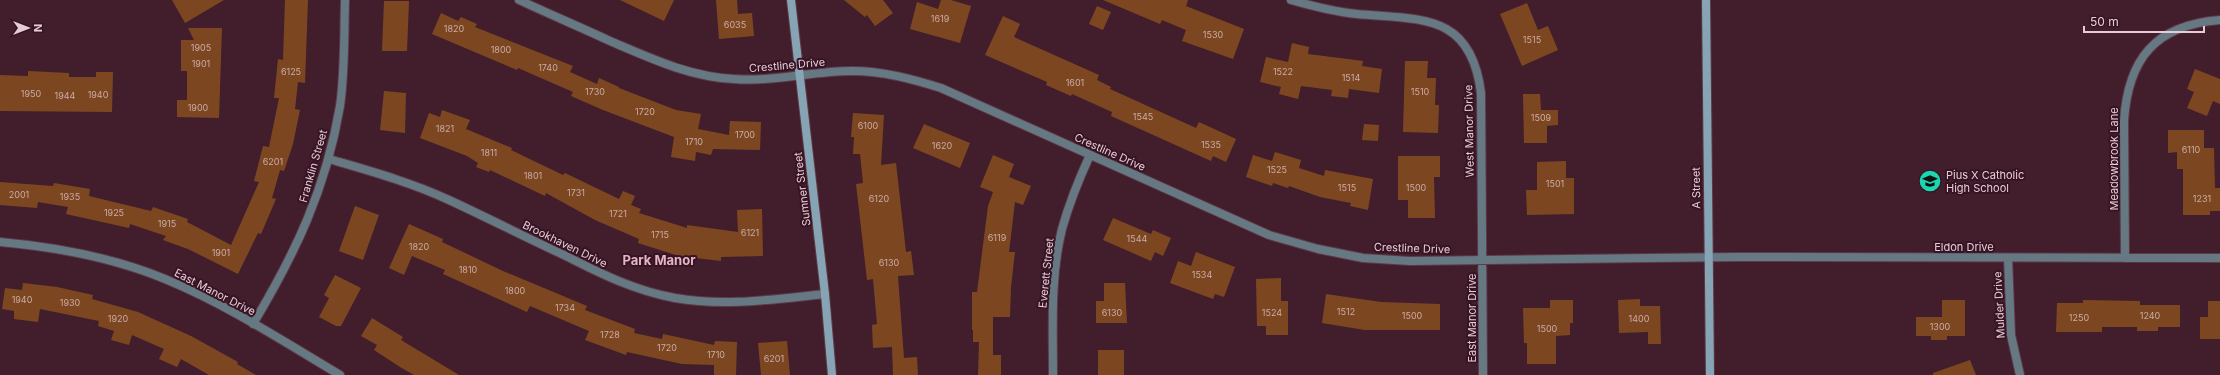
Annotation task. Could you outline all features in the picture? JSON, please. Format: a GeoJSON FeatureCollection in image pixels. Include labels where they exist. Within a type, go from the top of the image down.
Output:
{"type":"FeatureCollection","features":[{"type":"Feature","properties":{"kind":"street","name":"Franklin Street"},"geometry":{"type":"LineString","coordinates":[[253,324],[283,274],[300,239],[316,202],[329,159],[340,105],[344,61],[345,0]]}},
{"type":"Feature","properties":{"kind":"street","name":"Crestline Drive"},"geometry":{"type":"LineString","coordinates":[[519,0],[675,68],[704,75],[734,79],[763,80],[852,71],[882,73],[912,79],[941,88],[1226,217],[1269,235],[1318,249],[1363,258],[1410,260],[1708,258]]}},
{"type":"Feature","properties":{"kind":"street","name":"Sumner Street"},"geometry":{"type":"LineString","coordinates":[[791,0],[826,294],[832,375]]}},
{"type":"Feature","properties":{"kind":"street","name":"West Manor Drive"},"geometry":{"type":"LineString","coordinates":[[1291,0],[1350,13],[1431,21],[1457,37],[1467,48],[1476,66],[1481,93],[1482,260]]}},
{"type":"Feature","properties":{"kind":"street","name":"A Street"},"geometry":{"type":"LineString","coordinates":[[1706,0],[1710,375]]}},
{"type":"Feature","properties":{"kind":"street","name":"Meadowbrook Lane"},"geometry":{"type":"LineString","coordinates":[[2125,258],[2124,121],[2125,100],[2130,80],[2141,60],[2164,36],[2188,25],[2220,20]]}},
{"type":"Feature","properties":{"kind":"street","name":"Everett Street"},"geometry":{"type":"LineString","coordinates":[[1053,375],[1053,298],[1056,264],[1062,230],[1090,155]]}},
{"type":"Feature","properties":{"kind":"street","name":"Brookhaven Drive"},"geometry":{"type":"LineString","coordinates":[[329,159],[398,179],[448,199],[607,277],[641,290],[675,298],[711,302],[747,302],[826,294]]}},
{"type":"Feature","properties":{"kind":"street","name":"East Manor Drive"},"geometry":{"type":"LineString","coordinates":[[0,242],[81,253],[121,263],[164,278],[206,297],[340,375]]}},
{"type":"Feature","properties":{"kind":"street","name":"Eldon Drive"},"geometry":{"type":"LineString","coordinates":[[1708,258],[2220,258]]}},
{"type":"Feature","properties":{"kind":"street","name":"Mulder Drive"},"geometry":{"type":"LineString","coordinates":[[2008,258],[2011,335],[2020,375]]}},
{"type":"Feature","properties":{"kind":"street","name":"East Manor Drive"},"geometry":{"type":"LineString","coordinates":[[1482,260],[1483,375]]}},
{"type":"Feature","properties":{"kind":"building"},"geometry":{"type":"Polygon","coordinates":[[[172,0],[224,0],[185,23],[172,0]]]}},
{"type":"Feature","properties":{"kind":"building"},"geometry":{"type":"Polygon","coordinates":[[[285,0],[308,0],[305,83],[298,82],[295,109],[300,110],[293,144],[284,171],[280,170],[272,198],[276,199],[261,234],[258,233],[238,274],[188,249],[163,240],[166,236],[130,224],[129,228],[66,214],[68,207],[38,202],[37,208],[0,205],[0,182],[53,186],[54,183],[90,189],[89,196],[151,211],[153,207],[188,219],[187,222],[231,245],[259,182],[254,181],[263,146],[269,147],[279,98],[274,98],[278,59],[283,60],[285,0]]]}},
{"type":"Feature","properties":{"kind":"building"},"geometry":{"type":"Polygon","coordinates":[[[620,0],[674,0],[664,21],[620,0]]]}},
{"type":"Feature","properties":{"kind":"building"},"geometry":{"type":"Polygon","coordinates":[[[716,0],[737,0],[738,14],[752,13],[754,36],[719,39],[716,0]]]}},
{"type":"Feature","properties":{"kind":"building"},"geometry":{"type":"Polygon","coordinates":[[[844,0],[883,0],[893,13],[875,26],[867,15],[865,17],[844,0]]]}},
{"type":"Feature","properties":{"kind":"building"},"geometry":{"type":"Polygon","coordinates":[[[941,0],[951,0],[971,6],[960,43],[910,29],[917,2],[938,9],[941,0]]]}},
{"type":"Feature","properties":{"kind":"building"},"geometry":{"type":"Polygon","coordinates":[[[1103,0],[1188,0],[1186,6],[1244,29],[1233,59],[1182,41],[1186,30],[1162,20],[1160,24],[1103,0]]]}},
{"type":"Feature","properties":{"kind":"building"},"geometry":{"type":"Polygon","coordinates":[[[384,1],[409,1],[407,51],[382,51],[384,1]]]}},
{"type":"Feature","properties":{"kind":"building"},"geometry":{"type":"Polygon","coordinates":[[[1527,3],[1538,30],[1548,26],[1558,50],[1522,66],[1500,14],[1527,3]]]}},
{"type":"Feature","properties":{"kind":"building"},"geometry":{"type":"Polygon","coordinates":[[[1097,6],[1111,12],[1103,30],[1089,24],[1097,6]]]}},
{"type":"Feature","properties":{"kind":"building"},"geometry":{"type":"Polygon","coordinates":[[[441,13],[458,21],[461,17],[477,24],[475,27],[573,66],[570,72],[597,84],[599,78],[619,88],[676,110],[701,114],[698,129],[729,135],[730,121],[761,122],[760,150],[713,149],[711,155],[696,152],[695,161],[671,157],[674,137],[603,110],[571,96],[573,92],[518,68],[517,70],[432,34],[441,13]]]}},
{"type":"Feature","properties":{"kind":"building"},"geometry":{"type":"Polygon","coordinates":[[[1003,16],[1020,24],[1014,37],[1099,75],[1097,80],[1111,87],[1110,89],[1196,128],[1199,122],[1236,139],[1226,162],[1213,156],[1211,161],[1111,116],[1112,112],[1072,94],[1071,96],[1046,85],[1047,82],[985,55],[1003,16]]]}},
{"type":"Feature","properties":{"kind":"building"},"geometry":{"type":"Polygon","coordinates":[[[188,28],[222,28],[219,118],[177,117],[177,100],[187,100],[187,71],[181,71],[181,40],[194,40],[188,28]]]}},
{"type":"Feature","properties":{"kind":"building"},"geometry":{"type":"Polygon","coordinates":[[[1292,43],[1309,47],[1308,54],[1363,61],[1362,66],[1382,69],[1379,93],[1349,89],[1348,98],[1331,96],[1332,90],[1301,86],[1298,99],[1279,94],[1281,87],[1260,82],[1266,57],[1288,62],[1292,43]]]}},
{"type":"Feature","properties":{"kind":"building"},"geometry":{"type":"Polygon","coordinates":[[[1405,61],[1428,61],[1427,78],[1436,78],[1435,105],[1439,105],[1438,133],[1403,132],[1405,61]]]}},
{"type":"Feature","properties":{"kind":"building"},"geometry":{"type":"Polygon","coordinates":[[[2195,69],[2220,79],[2220,104],[2213,101],[2207,116],[2187,108],[2194,92],[2187,89],[2195,69]]]}},
{"type":"Feature","properties":{"kind":"building"},"geometry":{"type":"Polygon","coordinates":[[[28,71],[69,73],[69,77],[96,77],[96,72],[113,72],[112,112],[0,111],[0,75],[28,76],[28,71]]]}},
{"type":"Feature","properties":{"kind":"building"},"geometry":{"type":"Polygon","coordinates":[[[384,91],[406,93],[405,133],[380,130],[384,91]]]}},
{"type":"Feature","properties":{"kind":"building"},"geometry":{"type":"Polygon","coordinates":[[[1523,94],[1540,94],[1541,110],[1558,110],[1558,125],[1547,126],[1547,143],[1524,143],[1523,94]]]}},
{"type":"Feature","properties":{"kind":"building"},"geometry":{"type":"Polygon","coordinates":[[[442,110],[470,120],[466,129],[512,148],[511,150],[563,175],[565,173],[619,199],[623,191],[635,196],[631,205],[641,209],[639,213],[687,228],[687,225],[738,232],[737,210],[762,209],[763,256],[721,257],[721,261],[679,256],[638,243],[639,239],[595,220],[546,193],[545,196],[490,170],[489,172],[476,167],[478,163],[467,156],[420,138],[429,113],[440,117],[442,110]]]}},
{"type":"Feature","properties":{"kind":"building"},"geometry":{"type":"Polygon","coordinates":[[[853,113],[884,115],[881,165],[896,163],[906,252],[911,251],[914,275],[898,276],[904,358],[917,357],[918,375],[893,375],[892,347],[873,348],[872,325],[877,324],[873,279],[867,280],[856,184],[863,183],[860,154],[853,154],[854,137],[851,137],[853,113]]]}},
{"type":"Feature","properties":{"kind":"building"},"geometry":{"type":"Polygon","coordinates":[[[924,124],[970,143],[960,168],[913,148],[924,124]]]}},
{"type":"Feature","properties":{"kind":"building"},"geometry":{"type":"Polygon","coordinates":[[[1364,124],[1379,125],[1378,141],[1362,140],[1364,124]]]}},
{"type":"Feature","properties":{"kind":"building"},"geometry":{"type":"Polygon","coordinates":[[[2168,130],[2204,130],[2204,148],[2214,148],[2215,188],[2220,188],[2220,211],[2210,211],[2210,215],[2183,215],[2183,169],[2177,169],[2177,152],[2168,153],[2168,130]]]}},
{"type":"Feature","properties":{"kind":"building"},"geometry":{"type":"Polygon","coordinates":[[[1275,152],[1301,160],[1299,168],[1324,176],[1325,170],[1373,179],[1368,210],[1350,206],[1351,203],[1320,197],[1289,186],[1288,188],[1273,183],[1272,186],[1246,177],[1253,155],[1272,161],[1275,152]]]}},
{"type":"Feature","properties":{"kind":"building"},"geometry":{"type":"Polygon","coordinates":[[[993,155],[1014,164],[1009,177],[1031,186],[1023,205],[1015,202],[1009,252],[1015,252],[1011,287],[1010,317],[993,317],[993,355],[1001,355],[1001,375],[978,375],[979,342],[973,342],[972,292],[977,292],[988,206],[993,192],[980,187],[993,155]]]}},
{"type":"Feature","properties":{"kind":"building"},"geometry":{"type":"Polygon","coordinates":[[[1398,156],[1440,156],[1440,177],[1434,177],[1435,218],[1408,218],[1408,200],[1398,200],[1398,156]]]}},
{"type":"Feature","properties":{"kind":"building"},"geometry":{"type":"Polygon","coordinates":[[[1566,161],[1566,178],[1574,178],[1574,214],[1527,215],[1526,190],[1537,190],[1537,162],[1566,161]]]}},
{"type":"Feature","properties":{"kind":"building"},"geometry":{"type":"Polygon","coordinates":[[[355,206],[379,215],[363,260],[339,251],[355,206]]]}},
{"type":"Feature","properties":{"kind":"building"},"geometry":{"type":"Polygon","coordinates":[[[1113,218],[1151,234],[1153,230],[1171,238],[1163,256],[1155,252],[1151,261],[1103,240],[1113,218]]]}},
{"type":"Feature","properties":{"kind":"building"},"geometry":{"type":"Polygon","coordinates":[[[409,224],[443,239],[442,242],[503,271],[587,306],[585,310],[635,329],[634,333],[662,339],[663,334],[714,345],[715,341],[737,342],[736,375],[714,375],[714,365],[682,364],[627,352],[626,355],[585,340],[589,331],[530,306],[527,312],[443,274],[445,270],[412,256],[404,275],[389,268],[409,224]]]}},
{"type":"Feature","properties":{"kind":"building"},"geometry":{"type":"Polygon","coordinates":[[[1196,252],[1235,267],[1224,297],[1215,294],[1213,299],[1170,283],[1178,261],[1191,266],[1196,252]]]}},
{"type":"Feature","properties":{"kind":"building"},"geometry":{"type":"Polygon","coordinates":[[[335,275],[361,288],[341,326],[336,326],[319,317],[329,298],[324,295],[335,275]]]}},
{"type":"Feature","properties":{"kind":"building"},"geometry":{"type":"Polygon","coordinates":[[[1281,278],[1281,301],[1288,301],[1288,335],[1266,335],[1266,326],[1257,326],[1256,279],[1281,278]]]}},
{"type":"Feature","properties":{"kind":"building"},"geometry":{"type":"Polygon","coordinates":[[[23,283],[57,287],[93,295],[92,299],[138,312],[191,336],[238,362],[237,364],[256,375],[209,375],[181,359],[177,367],[159,359],[164,349],[132,335],[129,345],[111,340],[114,331],[98,326],[99,321],[40,309],[38,322],[14,319],[14,311],[2,309],[5,288],[22,290],[23,283]]]}},
{"type":"Feature","properties":{"kind":"building"},"geometry":{"type":"Polygon","coordinates":[[[1104,283],[1125,283],[1127,323],[1096,323],[1096,301],[1104,301],[1104,283]]]}},
{"type":"Feature","properties":{"kind":"building"},"geometry":{"type":"Polygon","coordinates":[[[1326,294],[1381,302],[1440,304],[1440,330],[1365,330],[1322,323],[1326,294]]]}},
{"type":"Feature","properties":{"kind":"building"},"geometry":{"type":"Polygon","coordinates":[[[1640,299],[1640,306],[1660,306],[1661,344],[1648,344],[1648,332],[1619,333],[1618,300],[1640,299]]]}},
{"type":"Feature","properties":{"kind":"building"},"geometry":{"type":"Polygon","coordinates":[[[1550,300],[1573,300],[1573,323],[1570,323],[1570,335],[1556,336],[1556,364],[1527,364],[1527,343],[1524,343],[1523,308],[1550,308],[1550,300]]]}},
{"type":"Feature","properties":{"kind":"building"},"geometry":{"type":"Polygon","coordinates":[[[1942,300],[1965,300],[1965,336],[1947,336],[1947,340],[1931,340],[1931,336],[1916,336],[1916,317],[1942,317],[1942,300]]]}},
{"type":"Feature","properties":{"kind":"building"},"geometry":{"type":"Polygon","coordinates":[[[2083,300],[2140,301],[2140,305],[2180,305],[2180,327],[2158,327],[2158,331],[2137,331],[2137,327],[2102,327],[2102,332],[2056,332],[2057,303],[2083,303],[2083,300]]]}},
{"type":"Feature","properties":{"kind":"building"},"geometry":{"type":"Polygon","coordinates":[[[2208,301],[2220,301],[2220,339],[2200,339],[2200,317],[2208,317],[2208,301]]]}},
{"type":"Feature","properties":{"kind":"building"},"geometry":{"type":"Polygon","coordinates":[[[372,318],[403,337],[401,340],[459,375],[414,375],[374,350],[377,345],[361,336],[372,318]]]}},
{"type":"Feature","properties":{"kind":"building"},"geometry":{"type":"Polygon","coordinates":[[[787,341],[790,375],[761,375],[758,343],[787,341]]]}},
{"type":"Feature","properties":{"kind":"building"},"geometry":{"type":"Polygon","coordinates":[[[1098,350],[1124,350],[1124,375],[1098,375],[1098,350]]]}},
{"type":"Feature","properties":{"kind":"building"},"geometry":{"type":"Polygon","coordinates":[[[1970,360],[1976,375],[1933,375],[1933,373],[1970,360]]]}},
{"type":"Feature","properties":{"kind":"place","name":"Pius X Catholic High School"},"geometry":{"type":"Point","coordinates":[1930,181]}},
{"type":"Feature","properties":{"kind":"district","name":"Park Manor"},"geometry":{"type":"Point","coordinates":[659,260]}}]}
